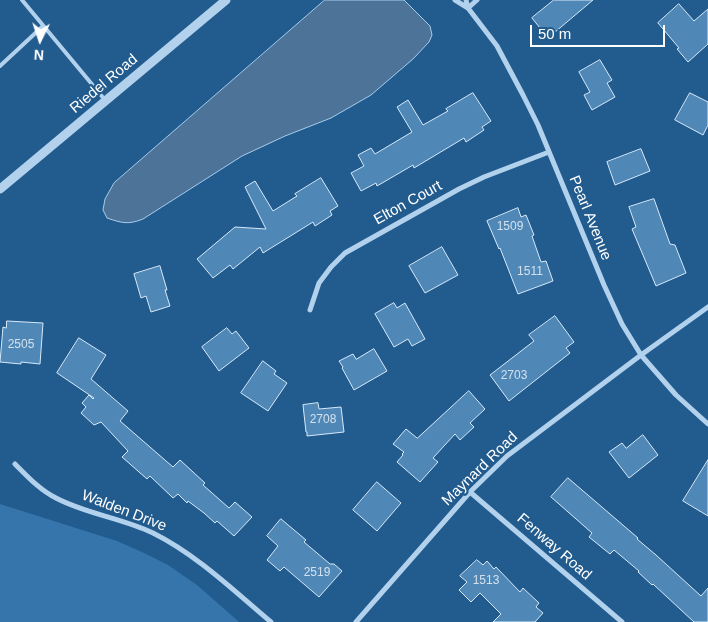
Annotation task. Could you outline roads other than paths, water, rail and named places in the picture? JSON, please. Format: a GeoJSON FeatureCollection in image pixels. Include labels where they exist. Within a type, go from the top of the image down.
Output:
{"type":"FeatureCollection","features":[{"type":"Feature","properties":{"kind":"street","name":"Riedel Road"},"geometry":{"type":"LineString","coordinates":[[0,190],[226,0]]}},
{"type":"Feature","properties":{"kind":"street","name":"Pearl Avenue"},"geometry":{"type":"LineString","coordinates":[[455,0],[468,8],[497,46],[538,125],[622,324],[641,355],[676,395],[708,424]]}},
{"type":"Feature","properties":{"kind":"street","name":"Pearl Avenue"},"geometry":{"type":"LineString","coordinates":[[466,0],[468,8]]}},
{"type":"Feature","properties":{"kind":"street"},"geometry":{"type":"LineString","coordinates":[[468,8],[477,0]]}},
{"type":"Feature","properties":{"kind":"street","name":"Elton Court"},"geometry":{"type":"LineString","coordinates":[[310,310],[319,282],[331,266],[345,253],[459,188],[549,152]]}},
{"type":"Feature","properties":{"kind":"street","name":"Maynard Road"},"geometry":{"type":"LineString","coordinates":[[356,622],[470,492],[507,456],[708,307]]}},
{"type":"Feature","properties":{"kind":"street","name":"Walden Drive"},"geometry":{"type":"LineString","coordinates":[[15,464],[35,484],[56,498],[76,507],[152,532],[178,547],[209,568],[271,622]]}},
{"type":"Feature","properties":{"kind":"street","name":"Fenway Road"},"geometry":{"type":"LineString","coordinates":[[470,492],[622,622]]}},
{"type":"Feature","properties":{"kind":"lane"},"geometry":{"type":"LineString","coordinates":[[22,0],[106,101]]}},
{"type":"Feature","properties":{"kind":"lane"},"geometry":{"type":"LineString","coordinates":[[0,66],[43,26]]}}]}
